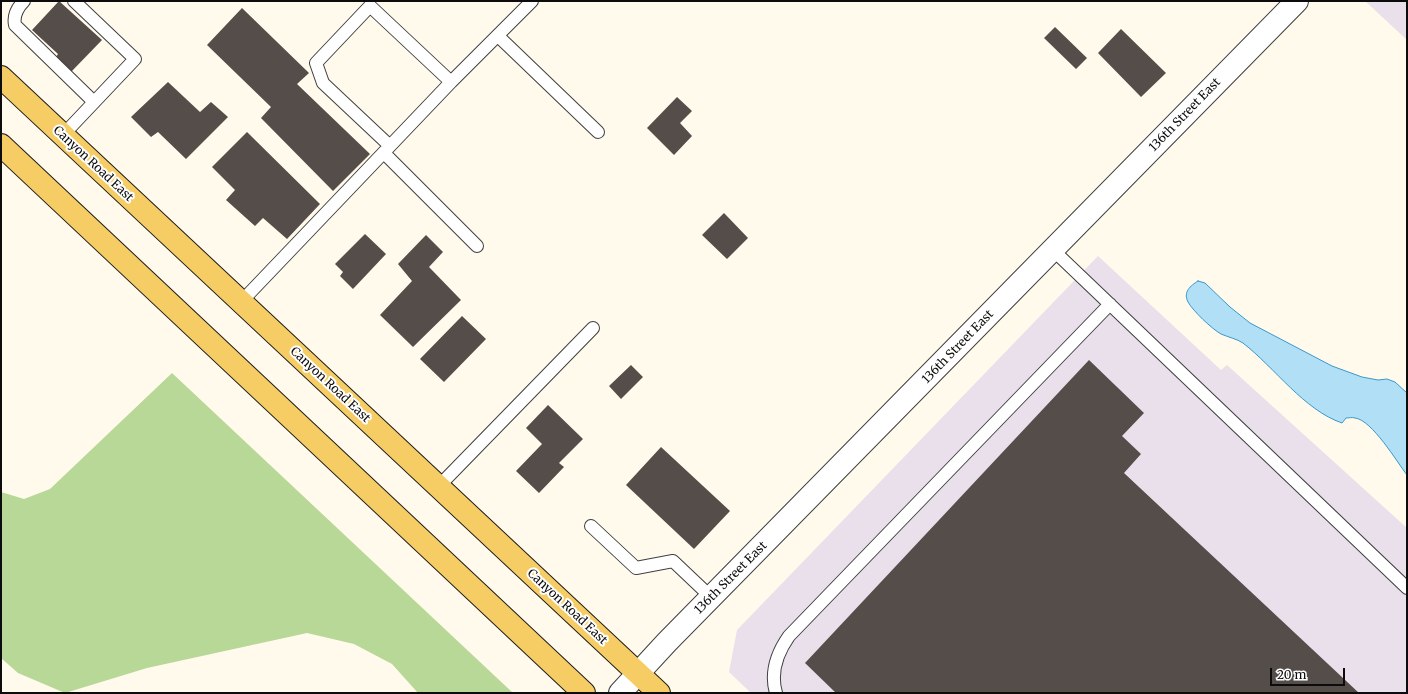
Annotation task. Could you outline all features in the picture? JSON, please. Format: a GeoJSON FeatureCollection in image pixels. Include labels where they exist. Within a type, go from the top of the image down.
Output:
{"type":"FeatureCollection","features":[{"type":"Feature","properties":{"kind":"main road","name":"Canyon Road East"},"geometry":{"type":"LineString","coordinates":[[1,77],[659,693]]}},
{"type":"Feature","properties":{"kind":"main road"},"geometry":{"type":"LineString","coordinates":[[1,145],[584,693]]}},
{"type":"Feature","properties":{"kind":"street","name":"136th Street East"},"geometry":{"type":"LineString","coordinates":[[620,693],[667,642],[712,598],[1297,1]]}},
{"type":"Feature","properties":{"kind":"lane"},"geometry":{"type":"LineString","coordinates":[[24,1],[18,7],[14,17],[15,25],[94,102]]}},
{"type":"Feature","properties":{"kind":"lane"},"geometry":{"type":"LineString","coordinates":[[63,135],[135,59],[74,1]]}},
{"type":"Feature","properties":{"kind":"lane"},"geometry":{"type":"LineString","coordinates":[[241,302],[452,82],[532,1]]}},
{"type":"Feature","properties":{"kind":"lane"},"geometry":{"type":"LineString","coordinates":[[452,82],[370,6],[316,63],[323,82],[477,246]]}},
{"type":"Feature","properties":{"kind":"lane"},"geometry":{"type":"LineString","coordinates":[[498,36],[598,132]]}},
{"type":"Feature","properties":{"kind":"lane"},"geometry":{"type":"LineString","coordinates":[[1053,250],[1407,588]]}},
{"type":"Feature","properties":{"kind":"lane"},"geometry":{"type":"LineString","coordinates":[[776,693],[773,674],[776,660],[781,647],[789,636],[1110,304]]}},
{"type":"Feature","properties":{"kind":"lane"},"geometry":{"type":"LineString","coordinates":[[438,487],[593,328]]}},
{"type":"Feature","properties":{"kind":"lane"},"geometry":{"type":"LineString","coordinates":[[591,526],[636,568],[673,561],[712,598]]}},
{"type":"Feature","properties":{"kind":"shaded area"},"geometry":{"type":"Polygon","coordinates":[[[1365,1],[1407,1],[1407,40],[1365,1]]]}},
{"type":"Feature","properties":{"kind":"shaded area"},"geometry":{"type":"Polygon","coordinates":[[[1098,256],[1221,370],[1227,365],[1407,528],[1407,693],[751,693],[729,672],[737,630],[1098,256]]]}},
{"type":"Feature","properties":{"kind":"green space"},"geometry":{"type":"Polygon","coordinates":[[[172,373],[513,693],[418,693],[392,664],[354,644],[307,633],[147,668],[65,693],[18,673],[1,658],[1,492],[24,499],[50,489],[172,373]]]}},
{"type":"Feature","properties":{"kind":"water"},"geometry":{"type":"Polygon","coordinates":[[[1198,281],[1205,283],[1230,307],[1250,323],[1332,366],[1362,377],[1378,380],[1387,379],[1395,382],[1407,393],[1407,475],[1384,442],[1362,420],[1346,418],[1342,423],[1315,409],[1290,388],[1243,343],[1221,334],[1203,320],[1190,306],[1186,295],[1192,285],[1198,281]]]}},
{"type":"Feature","properties":{"kind":"building"},"geometry":{"type":"Polygon","coordinates":[[[59,1],[102,40],[71,72],[56,57],[58,54],[32,30],[59,1]]]}},
{"type":"Feature","properties":{"kind":"building"},"geometry":{"type":"Polygon","coordinates":[[[242,8],[309,73],[297,84],[370,154],[333,191],[261,118],[271,107],[207,45],[242,8]]]}},
{"type":"Feature","properties":{"kind":"building"},"geometry":{"type":"Polygon","coordinates":[[[1055,27],[1087,58],[1076,69],[1044,38],[1055,27]]]}},
{"type":"Feature","properties":{"kind":"building"},"geometry":{"type":"Polygon","coordinates":[[[1121,29],[1166,73],[1141,97],[1098,53],[1121,29]]]}},
{"type":"Feature","properties":{"kind":"building"},"geometry":{"type":"Polygon","coordinates":[[[168,82],[200,112],[211,102],[228,117],[186,159],[158,132],[151,137],[131,117],[168,82]]]}},
{"type":"Feature","properties":{"kind":"building"},"geometry":{"type":"Polygon","coordinates":[[[677,97],[692,111],[680,123],[692,136],[674,155],[647,128],[677,97]]]}},
{"type":"Feature","properties":{"kind":"building"},"geometry":{"type":"Polygon","coordinates":[[[247,132],[320,204],[287,239],[263,218],[255,226],[226,200],[235,190],[212,167],[247,132]]]}},
{"type":"Feature","properties":{"kind":"building"},"geometry":{"type":"Polygon","coordinates":[[[724,213],[748,238],[727,259],[702,235],[724,213]]]}},
{"type":"Feature","properties":{"kind":"building"},"geometry":{"type":"Polygon","coordinates":[[[365,234],[386,254],[353,289],[340,276],[343,272],[335,264],[365,234]]]}},
{"type":"Feature","properties":{"kind":"building"},"geometry":{"type":"Polygon","coordinates":[[[426,235],[443,252],[429,267],[461,300],[413,347],[380,315],[412,281],[398,264],[426,235]]]}},
{"type":"Feature","properties":{"kind":"building"},"geometry":{"type":"Polygon","coordinates":[[[462,316],[486,339],[444,382],[420,359],[462,316]]]}},
{"type":"Feature","properties":{"kind":"building"},"geometry":{"type":"Polygon","coordinates":[[[1089,360],[1144,413],[1122,436],[1141,454],[1124,473],[1359,693],[836,693],[805,663],[1089,360]]]}},
{"type":"Feature","properties":{"kind":"building"},"geometry":{"type":"Polygon","coordinates":[[[631,365],[643,377],[621,399],[609,386],[631,365]]]}},
{"type":"Feature","properties":{"kind":"building"},"geometry":{"type":"Polygon","coordinates":[[[548,405],[583,439],[559,463],[564,467],[539,493],[516,471],[542,444],[526,428],[548,405]]]}},
{"type":"Feature","properties":{"kind":"building"},"geometry":{"type":"Polygon","coordinates":[[[661,447],[730,511],[694,549],[626,485],[661,447]]]}}]}
